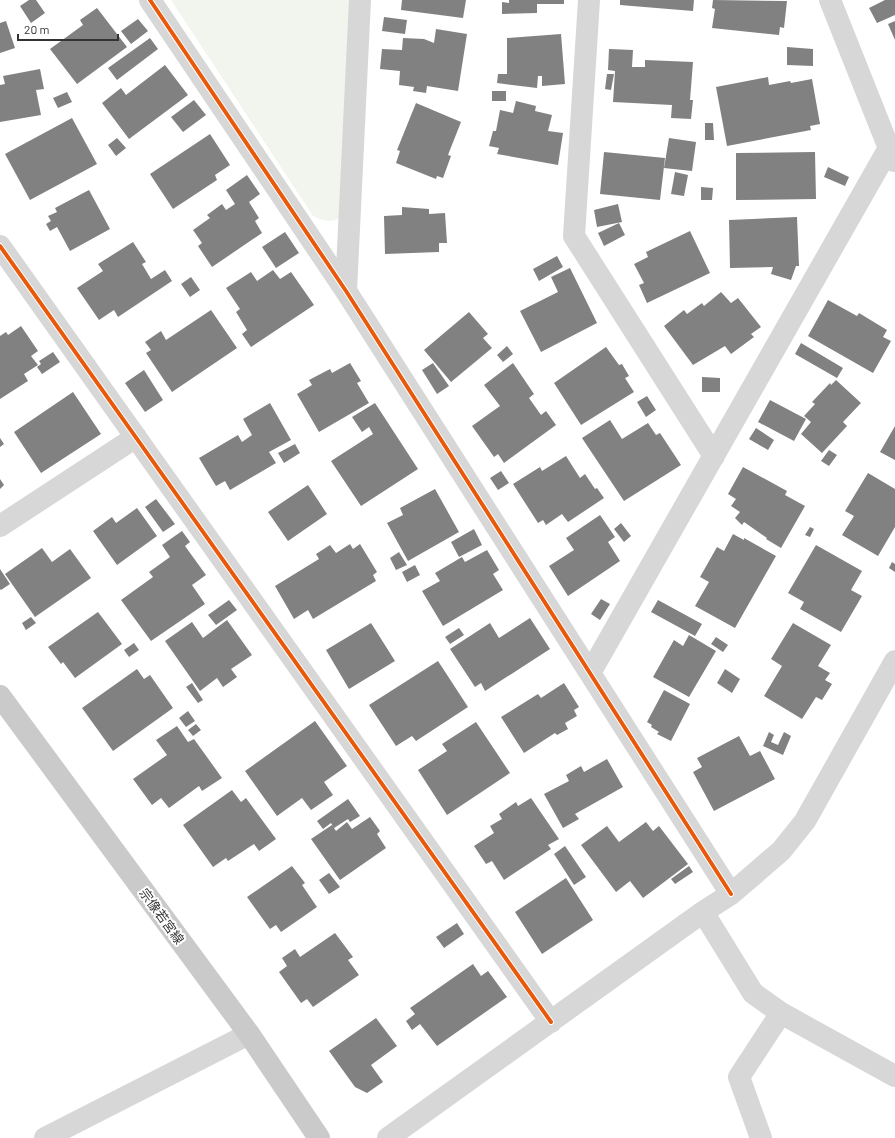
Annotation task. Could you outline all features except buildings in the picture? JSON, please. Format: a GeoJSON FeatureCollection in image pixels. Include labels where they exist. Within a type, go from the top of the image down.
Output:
{"type":"FeatureCollection","features":[{"type":"Feature","properties":{"kind":"main road","name":"宗像若宮線"},"geometry":{"type":"LineString","coordinates":[[0,696],[249,1034],[319,1138]]}},
{"type":"Feature","properties":{"kind":"street"},"geometry":{"type":"LineString","coordinates":[[150,0],[346,291],[731,894]]}},
{"type":"Feature","properties":{"kind":"street"},"geometry":{"type":"LineString","coordinates":[[346,291],[360,0]]}},
{"type":"Feature","properties":{"kind":"street"},"geometry":{"type":"LineString","coordinates":[[589,0],[574,236],[714,456]]}},
{"type":"Feature","properties":{"kind":"street"},"geometry":{"type":"LineString","coordinates":[[590,673],[714,456],[892,156],[830,0]]}},
{"type":"Feature","properties":{"kind":"street"},"geometry":{"type":"LineString","coordinates":[[0,246],[552,1022]]}},
{"type":"Feature","properties":{"kind":"street"},"geometry":{"type":"LineString","coordinates":[[0,526],[136,438]]}},
{"type":"Feature","properties":{"kind":"street"},"geometry":{"type":"LineString","coordinates":[[388,1138],[552,1022],[703,912],[731,894],[781,851],[805,821],[895,661]]}},
{"type":"Feature","properties":{"kind":"street"},"geometry":{"type":"LineString","coordinates":[[703,912],[754,993],[781,1013],[895,1076]]}},
{"type":"Feature","properties":{"kind":"street"},"geometry":{"type":"LineString","coordinates":[[761,1138],[738,1077],[781,1013]]}},
{"type":"Feature","properties":{"kind":"street"},"geometry":{"type":"LineString","coordinates":[[45,1138],[82,1130],[249,1034]]}},
{"type":"Feature","properties":{"kind":"shaded area"},"geometry":{"type":"Polygon","coordinates":[[[171,0],[350,0],[341,217],[331,221],[313,216],[171,0]]]}},
{"type":"Feature","properties":{"kind":"cycle path"},"geometry":{"type":"LineString","coordinates":[[150,0],[346,291],[731,894]]}},
{"type":"Feature","properties":{"kind":"cycle path"},"geometry":{"type":"LineString","coordinates":[[0,246],[551,1022]]}}]}
